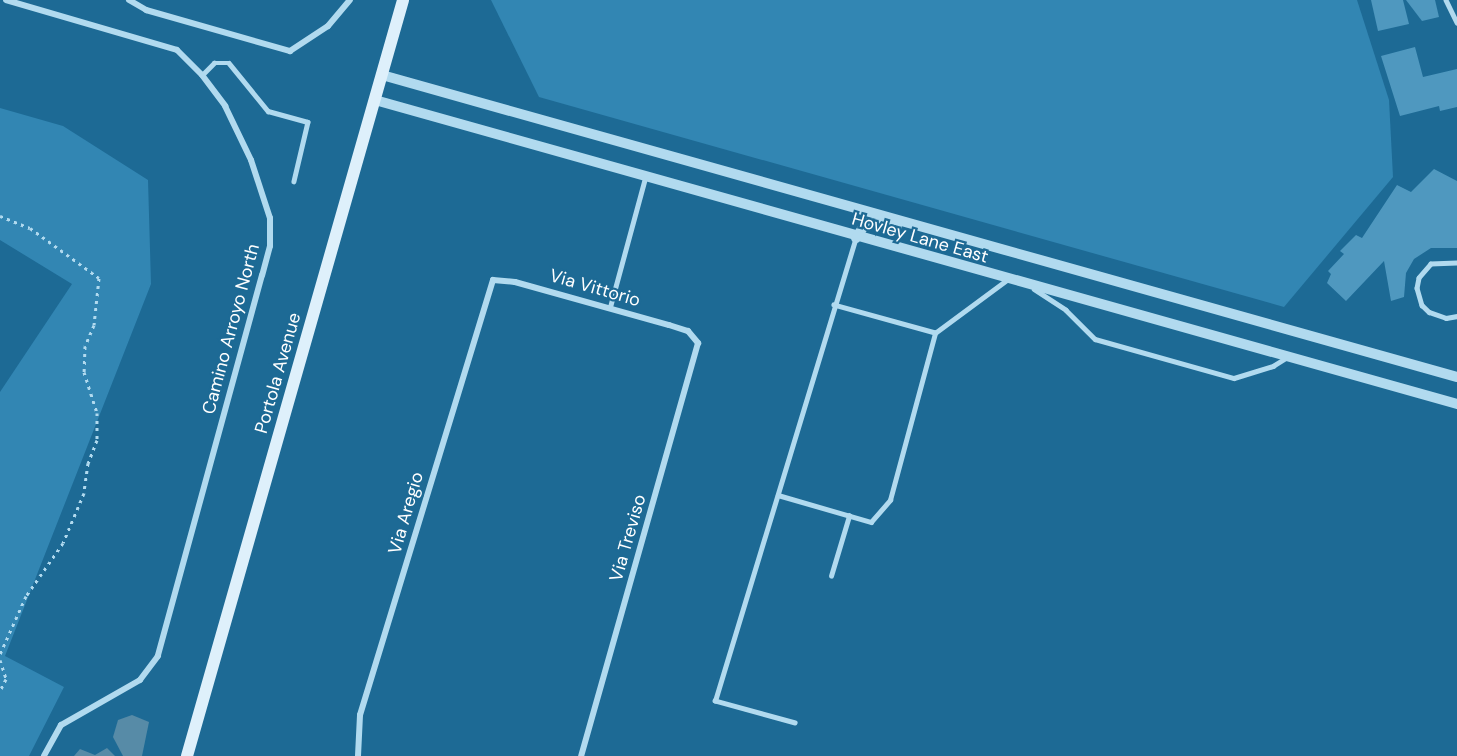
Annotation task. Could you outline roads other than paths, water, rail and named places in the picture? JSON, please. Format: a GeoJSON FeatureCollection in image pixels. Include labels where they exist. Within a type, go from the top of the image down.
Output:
{"type":"FeatureCollection","features":[{"type":"Feature","properties":{"kind":"main road","name":"Portola Avenue"},"geometry":{"type":"LineString","coordinates":[[187,756],[404,0]]}},
{"type":"Feature","properties":{"kind":"street","name":"Camino Arroyo North"},"geometry":{"type":"LineString","coordinates":[[6,0],[177,50],[202,75],[225,106],[251,160],[270,218],[270,246],[158,656],[140,680],[61,725],[44,756]]}},
{"type":"Feature","properties":{"kind":"street"},"geometry":{"type":"LineString","coordinates":[[129,0],[146,10],[290,51],[328,26],[350,0]]}},
{"type":"Feature","properties":{"kind":"street","name":"Hovley Lane East"},"geometry":{"type":"LineString","coordinates":[[382,75],[1457,376]]}},
{"type":"Feature","properties":{"kind":"street","name":"Hovley Lane East"},"geometry":{"type":"LineString","coordinates":[[375,100],[856,238],[1457,404]]}},
{"type":"Feature","properties":{"kind":"street"},"geometry":{"type":"LineString","coordinates":[[856,238],[862,227],[872,222],[994,247]]}},
{"type":"Feature","properties":{"kind":"street","name":"Via Vittorio"},"geometry":{"type":"LineString","coordinates":[[493,280],[514,282],[610,307],[688,331]]}},
{"type":"Feature","properties":{"kind":"street","name":"Via Aregio"},"geometry":{"type":"LineString","coordinates":[[357,756],[360,716],[493,280]]}},
{"type":"Feature","properties":{"kind":"street","name":"Via Treviso"},"geometry":{"type":"LineString","coordinates":[[581,756],[696,359],[698,343],[688,331]]}},
{"type":"Feature","properties":{"kind":"lane"},"geometry":{"type":"LineString","coordinates":[[1446,0],[1457,22]]}},
{"type":"Feature","properties":{"kind":"lane"},"geometry":{"type":"LineString","coordinates":[[202,75],[214,63],[229,63],[268,111],[308,122],[294,181]]}},
{"type":"Feature","properties":{"kind":"lane"},"geometry":{"type":"LineString","coordinates":[[610,307],[645,178]]}},
{"type":"Feature","properties":{"kind":"lane"},"geometry":{"type":"LineString","coordinates":[[795,723],[715,700],[856,238]]}},
{"type":"Feature","properties":{"kind":"lane"},"geometry":{"type":"LineString","coordinates":[[1457,263],[1431,264],[1419,278],[1417,288],[1422,305],[1429,312],[1446,318],[1457,315]]}},
{"type":"Feature","properties":{"kind":"lane"},"geometry":{"type":"LineString","coordinates":[[778,495],[871,522],[890,500],[934,333],[1007,280]]}},
{"type":"Feature","properties":{"kind":"lane"},"geometry":{"type":"LineString","coordinates":[[1029,286],[1066,310],[1095,339],[1234,378],[1273,366],[1288,356]]}},
{"type":"Feature","properties":{"kind":"lane"},"geometry":{"type":"LineString","coordinates":[[834,305],[934,333]]}},
{"type":"Feature","properties":{"kind":"lane"},"geometry":{"type":"LineString","coordinates":[[831,576],[849,516]]}}]}
